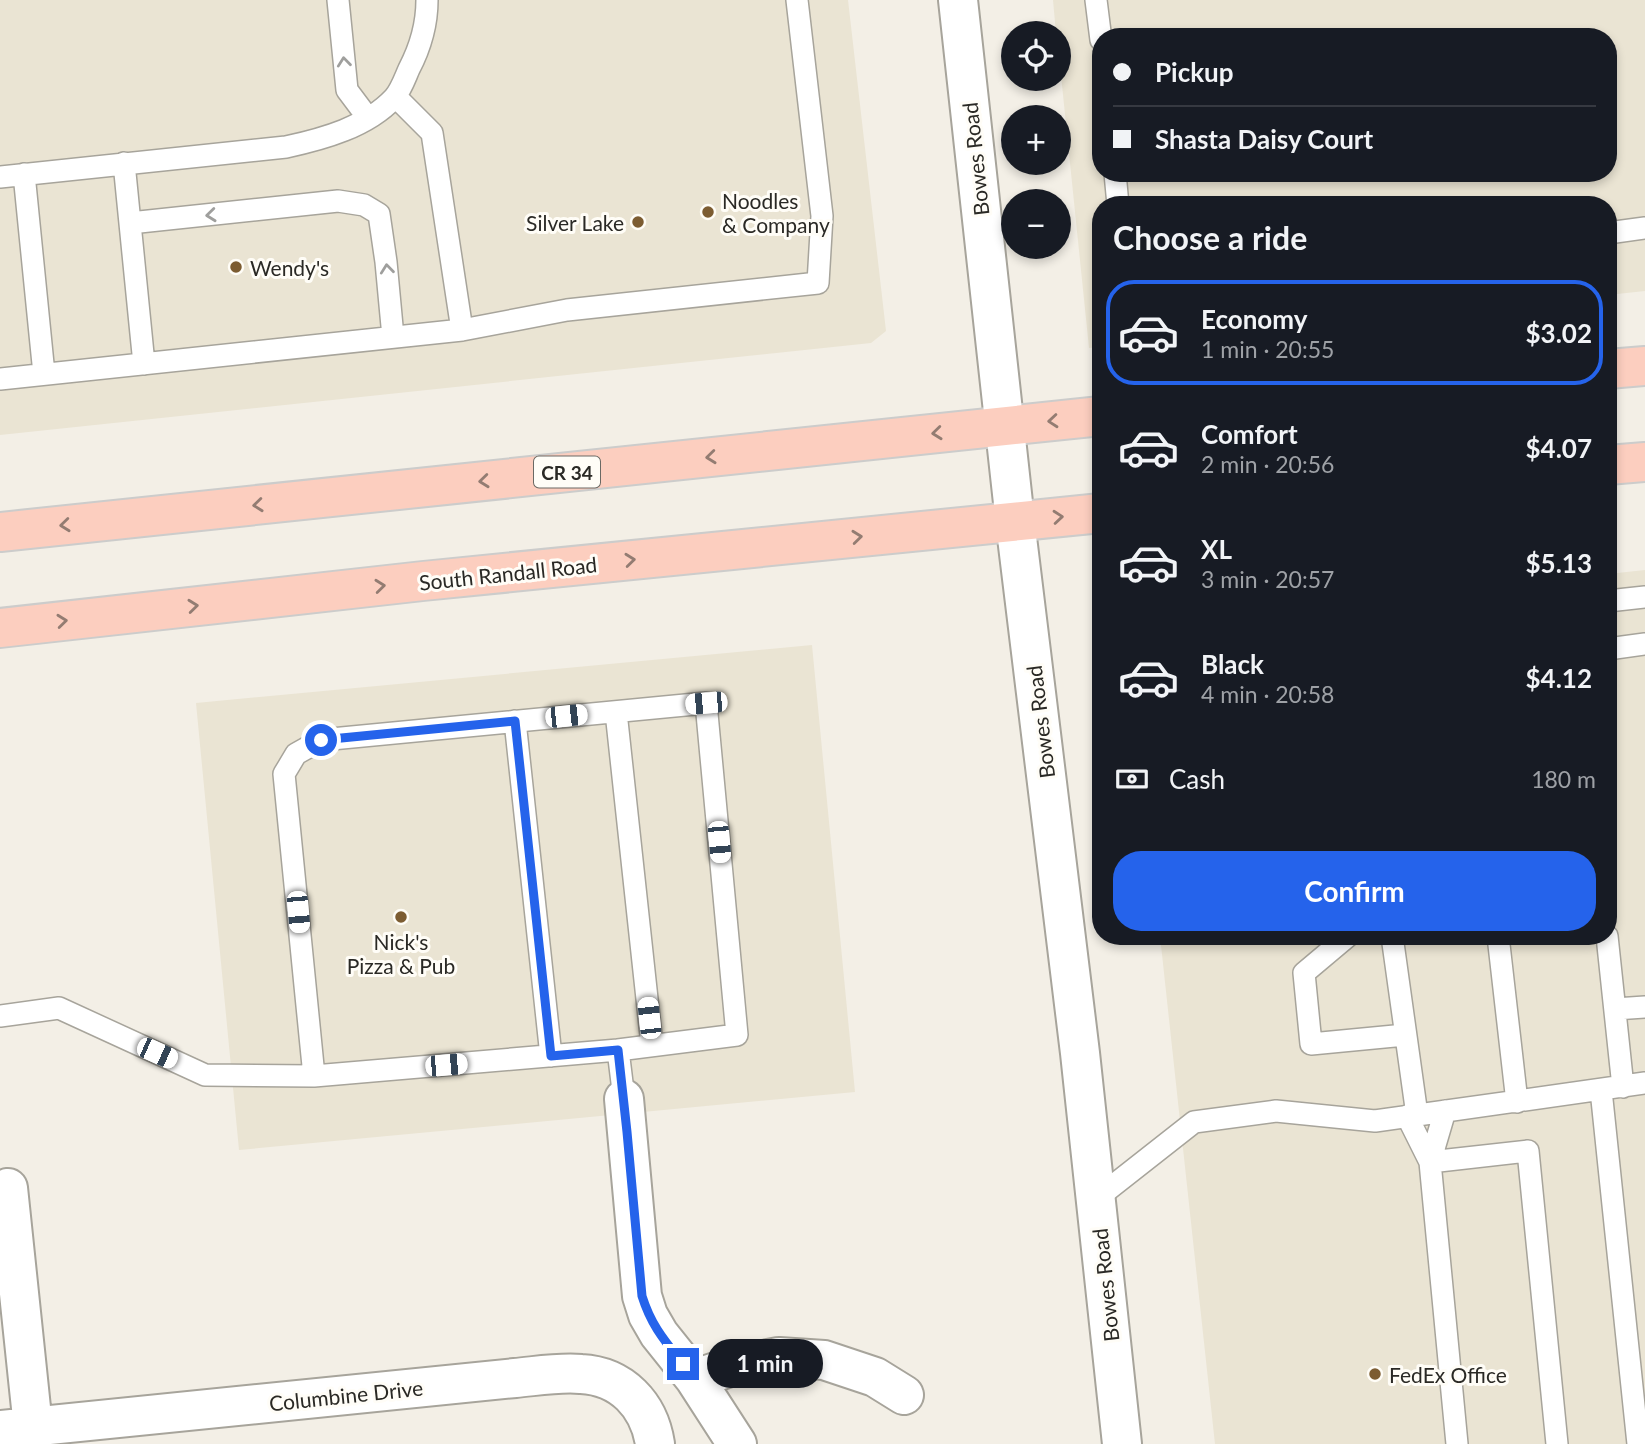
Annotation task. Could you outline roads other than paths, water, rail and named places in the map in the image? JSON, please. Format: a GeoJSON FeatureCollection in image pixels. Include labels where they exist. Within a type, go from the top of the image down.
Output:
{"type":"FeatureCollection","features":[{"type":"Feature","properties":{"kind":"main road"},"geometry":{"type":"LineString","coordinates":[[1617,368],[1645,366]]}},
{"type":"Feature","properties":{"kind":"main road","name":"CR 34"},"geometry":{"type":"LineString","coordinates":[[0,532],[1092,417]]}},
{"type":"Feature","properties":{"kind":"main road"},"geometry":{"type":"LineString","coordinates":[[1617,464],[1645,462]]}},
{"type":"Feature","properties":{"kind":"main road","name":"South Randall Road"},"geometry":{"type":"LineString","coordinates":[[0,628],[409,583],[1092,514]]}},
{"type":"Feature","properties":{"kind":"street","name":"Bowes Road"},"geometry":{"type":"LineString","coordinates":[[958,0],[1015,521],[1096,1199],[1122,1444]]}},
{"type":"Feature","properties":{"kind":"street"},"geometry":{"type":"LineString","coordinates":[[624,1099],[642,1296],[648,1315],[659,1334],[695,1379],[737,1444]]}},
{"type":"Feature","properties":{"kind":"street"},"geometry":{"type":"LineString","coordinates":[[8,1188],[16,1429]]}},
{"type":"Feature","properties":{"kind":"street"},"geometry":{"type":"LineString","coordinates":[[695,1379],[736,1365],[779,1357],[824,1360],[874,1377],[904,1395]]}},
{"type":"Feature","properties":{"kind":"street","name":"Columbine Drive"},"geometry":{"type":"LineString","coordinates":[[16,1429],[539,1376],[583,1374],[598,1376],[628,1391],[644,1410],[655,1444]]}},
{"type":"Feature","properties":{"kind":"lane"},"geometry":{"type":"LineString","coordinates":[[338,0],[347,90],[368,118]]}},
{"type":"Feature","properties":{"kind":"lane"},"geometry":{"type":"LineString","coordinates":[[0,177],[286,147],[321,139],[368,118],[396,97],[417,53],[427,0]]}},
{"type":"Feature","properties":{"kind":"lane"},"geometry":{"type":"LineString","coordinates":[[0,379],[463,330],[567,310],[818,283],[822,216],[797,0]]}},
{"type":"Feature","properties":{"kind":"lane"},"geometry":{"type":"LineString","coordinates":[[1097,0],[1100,28]]}},
{"type":"Feature","properties":{"kind":"lane"},"geometry":{"type":"LineString","coordinates":[[396,97],[432,134],[463,330]]}},
{"type":"Feature","properties":{"kind":"lane"},"geometry":{"type":"LineString","coordinates":[[124,163],[144,363]]}},
{"type":"Feature","properties":{"kind":"lane"},"geometry":{"type":"LineString","coordinates":[[24,174],[44,374]]}},
{"type":"Feature","properties":{"kind":"lane"},"geometry":{"type":"LineString","coordinates":[[130,223],[338,201],[364,205],[379,214],[393,337]]}},
{"type":"Feature","properties":{"kind":"lane"},"geometry":{"type":"LineString","coordinates":[[1617,232],[1645,228]]}},
{"type":"Feature","properties":{"kind":"lane"},"geometry":{"type":"LineString","coordinates":[[1617,600],[1645,597]]}},
{"type":"Feature","properties":{"kind":"lane"},"geometry":{"type":"LineString","coordinates":[[1617,648],[1645,644]]}},
{"type":"Feature","properties":{"kind":"lane"},"geometry":{"type":"LineString","coordinates":[[0,1016],[59,1008],[205,1075],[314,1076],[618,1050],[737,1035],[706,703],[321,740],[296,754],[285,774],[314,1076]]}},
{"type":"Feature","properties":{"kind":"lane"},"geometry":{"type":"LineString","coordinates":[[616,712],[652,1045]]}},
{"type":"Feature","properties":{"kind":"lane"},"geometry":{"type":"LineString","coordinates":[[515,721],[551,1056]]}},
{"type":"Feature","properties":{"kind":"lane"},"geometry":{"type":"LineString","coordinates":[[1337,945],[1304,973],[1311,1044],[1405,1035]]}},
{"type":"Feature","properties":{"kind":"lane"},"geometry":{"type":"LineString","coordinates":[[1393,945],[1412,1116],[1430,1161],[1457,1444]]}},
{"type":"Feature","properties":{"kind":"lane"},"geometry":{"type":"LineString","coordinates":[[1499,945],[1517,1102]]}},
{"type":"Feature","properties":{"kind":"lane"},"geometry":{"type":"LineString","coordinates":[[1609,945],[1623,1087]]}},
{"type":"Feature","properties":{"kind":"lane"},"geometry":{"type":"LineString","coordinates":[[1615,1009],[1645,1007]]}},
{"type":"Feature","properties":{"kind":"lane"},"geometry":{"type":"LineString","coordinates":[[618,1050],[624,1099]]}},
{"type":"Feature","properties":{"kind":"lane"},"geometry":{"type":"LineString","coordinates":[[1096,1199],[1194,1122],[1276,1111],[1375,1121],[1645,1083]]}},
{"type":"Feature","properties":{"kind":"lane"},"geometry":{"type":"LineString","coordinates":[[1601,1090],[1638,1444]]}},
{"type":"Feature","properties":{"kind":"lane"},"geometry":{"type":"LineString","coordinates":[[1430,1161],[1445,1111]]}},
{"type":"Feature","properties":{"kind":"lane"},"geometry":{"type":"LineString","coordinates":[[1430,1161],[1528,1151],[1557,1444]]}},
{"type":"Feature","properties":{"kind":"place","name":"Noodles & Company"},"geometry":{"type":"Point","coordinates":[708,212]}},
{"type":"Feature","properties":{"kind":"place","name":"Silver Lake"},"geometry":{"type":"Point","coordinates":[638,222]}},
{"type":"Feature","properties":{"kind":"place","name":"Wendy's"},"geometry":{"type":"Point","coordinates":[236,267]}},
{"type":"Feature","properties":{"kind":"place","name":"Nick's Pizza & Pub"},"geometry":{"type":"Point","coordinates":[401,917]}},
{"type":"Feature","properties":{"kind":"place","name":"FedEx Office"},"geometry":{"type":"Point","coordinates":[1375,1374]}}]}
